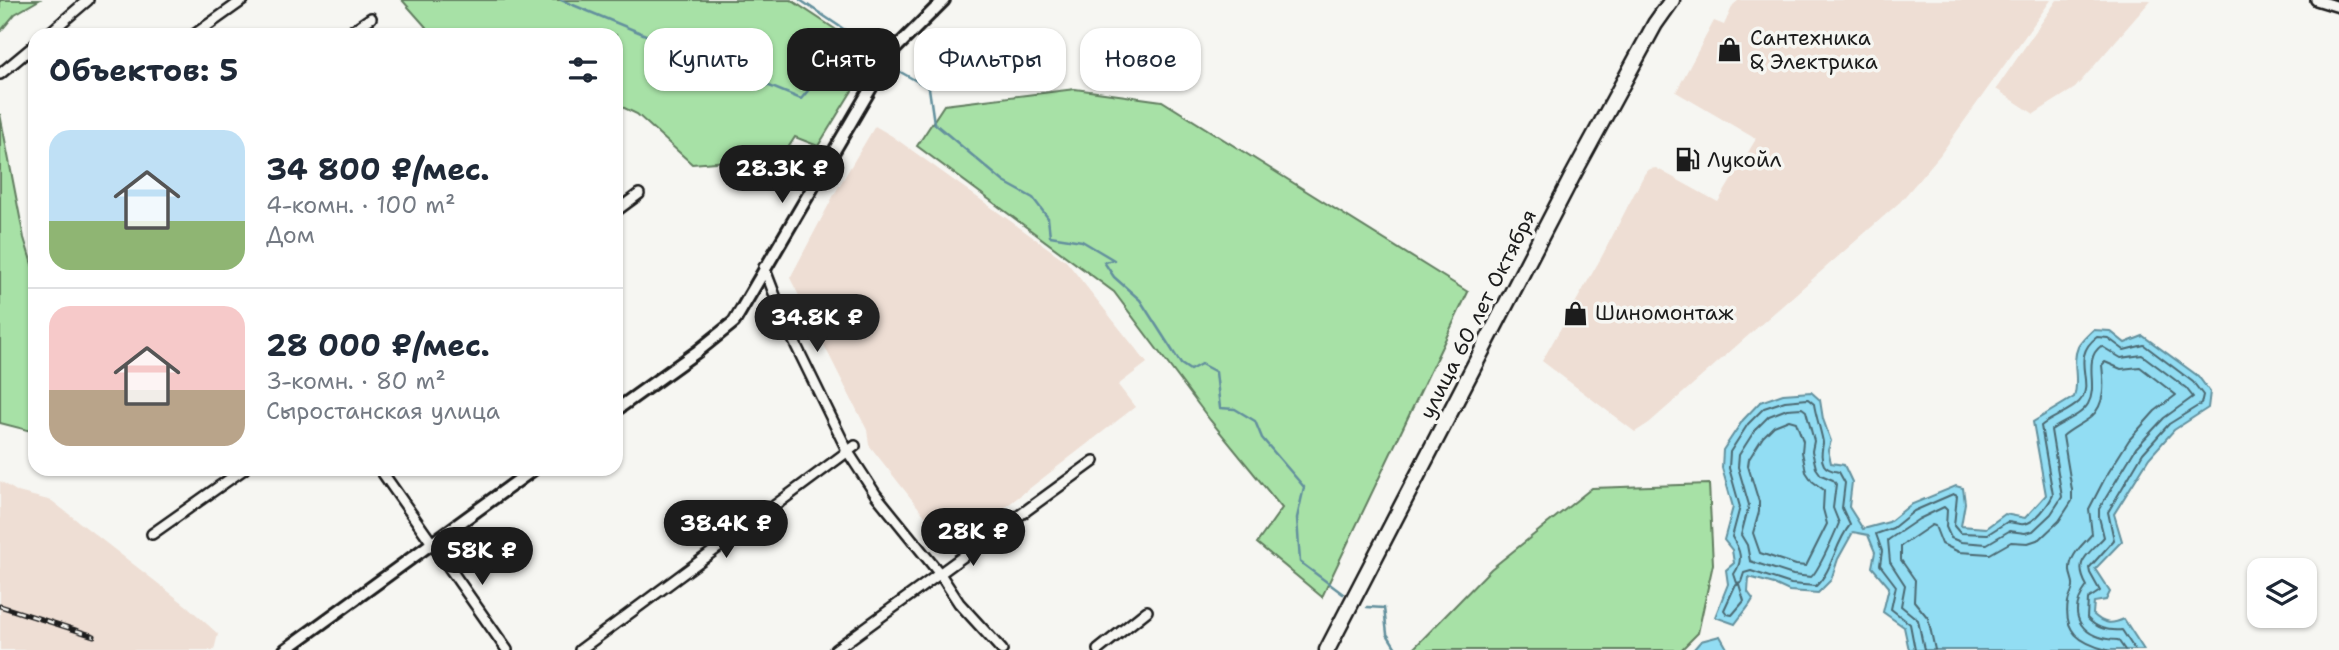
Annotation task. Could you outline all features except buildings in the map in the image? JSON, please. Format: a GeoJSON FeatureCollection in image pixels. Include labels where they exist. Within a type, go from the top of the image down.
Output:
{"type":"FeatureCollection","features":[{"type":"Feature","properties":{"kind":"main road","name":"улица 60 лет Октября"},"geometry":{"type":"LineString","coordinates":[[1327,650],[1573,175],[1655,24],[1672,0]]}},
{"type":"Feature","properties":{"kind":"street"},"geometry":{"type":"LineString","coordinates":[[56,28],[88,0]]}},
{"type":"Feature","properties":{"kind":"street"},"geometry":{"type":"LineString","coordinates":[[204,28],[243,0]]}},
{"type":"Feature","properties":{"kind":"street"},"geometry":{"type":"LineString","coordinates":[[623,405],[734,322],[892,52],[944,0]]}},
{"type":"Feature","properties":{"kind":"street"},"geometry":{"type":"LineString","coordinates":[[2316,0],[2339,7]]}},
{"type":"Feature","properties":{"kind":"street"},"geometry":{"type":"LineString","coordinates":[[356,28],[371,18]]}},
{"type":"Feature","properties":{"kind":"street"},"geometry":{"type":"LineString","coordinates":[[0,74],[28,51]]}},
{"type":"Feature","properties":{"kind":"street"},"geometry":{"type":"LineString","coordinates":[[623,206],[639,194]]}},
{"type":"Feature","properties":{"kind":"street"},"geometry":{"type":"LineString","coordinates":[[764,267],[787,327],[876,495],[940,574],[959,603],[1002,650]]}},
{"type":"Feature","properties":{"kind":"street"},"geometry":{"type":"LineString","coordinates":[[580,650],[851,449]]}},
{"type":"Feature","properties":{"kind":"street"},"geometry":{"type":"LineString","coordinates":[[835,650],[1094,461]]}},
{"type":"Feature","properties":{"kind":"street"},"geometry":{"type":"LineString","coordinates":[[152,534],[234,476]]}},
{"type":"Feature","properties":{"kind":"street"},"geometry":{"type":"LineString","coordinates":[[385,476],[508,650]]}},
{"type":"Feature","properties":{"kind":"street"},"geometry":{"type":"LineString","coordinates":[[285,650],[524,476]]}},
{"type":"Feature","properties":{"kind":"street"},"geometry":{"type":"LineString","coordinates":[[1098,650],[1147,611]]}},
{"type":"Feature","properties":{"kind":"shaded area"},"geometry":{"type":"Polygon","coordinates":[[[1739,0],[2051,0],[1940,155],[1900,202],[1649,423],[1635,432],[1542,361],[1601,258],[1645,173],[1656,168],[1718,202],[1756,139],[1676,92],[1714,21],[1724,25],[1733,5],[1739,0]]]}},
{"type":"Feature","properties":{"kind":"shaded area"},"geometry":{"type":"Polygon","coordinates":[[[2057,0],[2151,0],[2075,88],[2034,114],[1996,89],[2057,0]]]}},
{"type":"Feature","properties":{"kind":"shaded area"},"geometry":{"type":"Polygon","coordinates":[[[875,126],[1066,261],[1147,363],[1118,385],[1135,407],[951,549],[869,445],[867,430],[790,278],[835,193],[875,126]]]}},
{"type":"Feature","properties":{"kind":"shaded area"},"geometry":{"type":"Polygon","coordinates":[[[0,481],[18,492],[52,501],[187,606],[218,634],[214,650],[0,650],[0,481]]]}},
{"type":"Feature","properties":{"kind":"green space"},"geometry":{"type":"Polygon","coordinates":[[[0,0],[39,0],[15,14],[0,32],[0,0]]]}},
{"type":"Feature","properties":{"kind":"green space"},"geometry":{"type":"Polygon","coordinates":[[[402,0],[791,0],[833,28],[787,28],[787,91],[852,91],[818,146],[795,137],[768,179],[739,160],[692,164],[637,114],[623,107],[623,28],[427,28],[402,0]]]}},
{"type":"Feature","properties":{"kind":"green space"},"geometry":{"type":"Polygon","coordinates":[[[1075,89],[1162,101],[1468,292],[1322,597],[1257,543],[1282,508],[1210,420],[1114,292],[917,146],[944,105],[1075,89]]]}},
{"type":"Feature","properties":{"kind":"green space"},"geometry":{"type":"Polygon","coordinates":[[[0,114],[28,251],[28,430],[0,423],[0,114]]]}},
{"type":"Feature","properties":{"kind":"green space"},"geometry":{"type":"Polygon","coordinates":[[[1709,484],[1713,564],[1698,633],[1681,650],[1412,650],[1491,569],[1592,488],[1709,484]]]}},
{"type":"Feature","properties":{"kind":"water"},"geometry":{"type":"Polygon","coordinates":[[[2093,330],[2110,331],[2125,343],[2143,336],[2198,376],[2210,392],[2208,408],[2174,430],[2149,458],[2114,514],[2122,541],[2095,569],[2110,592],[2106,600],[2094,602],[2093,614],[2107,622],[2124,619],[2144,650],[1909,650],[1904,627],[1883,612],[1889,587],[1872,567],[1875,552],[1868,535],[1853,532],[1838,559],[1831,580],[1818,593],[1789,591],[1749,577],[1748,592],[1753,599],[1735,624],[1715,617],[1728,584],[1726,570],[1734,563],[1732,550],[1724,540],[1733,507],[1722,468],[1723,450],[1743,420],[1760,402],[1783,394],[1811,392],[1820,400],[1831,441],[1828,450],[1831,463],[1844,465],[1852,482],[1849,507],[1863,529],[1889,522],[1910,505],[1956,486],[1963,488],[1965,503],[1961,526],[1986,528],[2005,514],[2025,518],[2046,495],[2033,422],[2074,397],[2076,353],[2093,330]]]}},
{"type":"Feature","properties":{"kind":"water"},"geometry":{"type":"Polygon","coordinates":[[[1720,636],[1728,650],[1693,650],[1701,641],[1720,636]]]}},
{"type":"Feature","properties":{"kind":"waterway"},"geometry":{"type":"LineString","coordinates":[[561,0],[801,99],[808,91]]}},
{"type":"Feature","properties":{"kind":"waterway"},"geometry":{"type":"LineString","coordinates":[[800,0],[842,28]]}},
{"type":"Feature","properties":{"kind":"waterway"},"geometry":{"type":"LineString","coordinates":[[900,72],[929,88],[934,123],[1004,182],[1033,198],[1048,218],[1050,236],[1082,241],[1114,260],[1104,262],[1114,277],[1140,300],[1181,364],[1190,370],[1201,364],[1216,372],[1220,408],[1235,409],[1255,421],[1262,438],[1304,487],[1297,518],[1300,562],[1343,594]]}},
{"type":"Feature","properties":{"kind":"waterway"},"geometry":{"type":"LineString","coordinates":[[1367,607],[1384,608],[1387,634],[1397,650]]}},
{"type":"Feature","properties":{"kind":"railway"},"geometry":{"type":"LineString","coordinates":[[0,606],[94,636]]}},
{"type":"Feature","properties":{"kind":"place","name":"Сантехника & Электрика"},"geometry":{"type":"Point","coordinates":[1730,50]}},
{"type":"Feature","properties":{"kind":"place","name":"Лукойл"},"geometry":{"type":"Point","coordinates":[1687,160]}},
{"type":"Feature","properties":{"kind":"place","name":"Шиномонтаж"},"geometry":{"type":"Point","coordinates":[1575,313]}}]}
